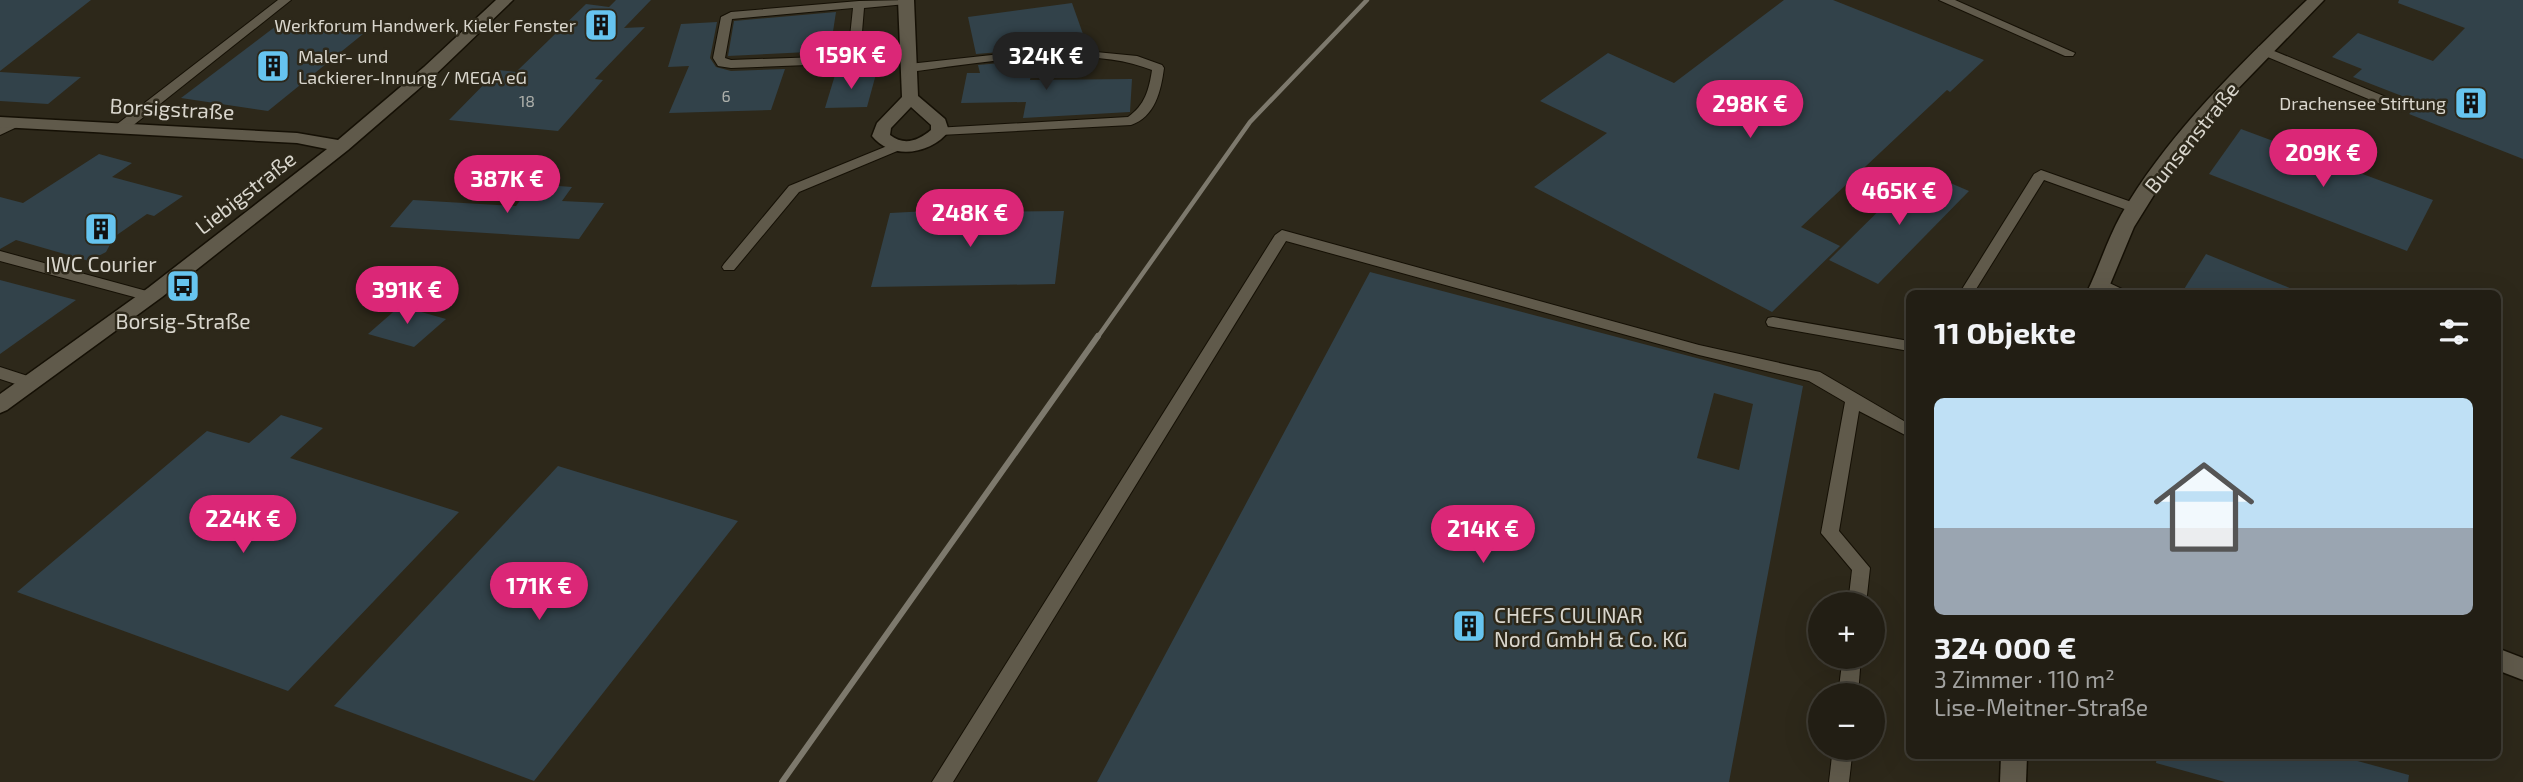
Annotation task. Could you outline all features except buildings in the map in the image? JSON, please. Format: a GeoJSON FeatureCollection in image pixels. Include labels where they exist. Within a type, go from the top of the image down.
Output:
{"type":"FeatureCollection","features":[{"type":"Feature","properties":{"kind":"street","name":"Liebigstraße"},"geometry":{"type":"LineString","coordinates":[[0,405],[149,296],[342,146],[407,91],[505,0]]}},
{"type":"Feature","properties":{"kind":"street"},"geometry":{"type":"LineString","coordinates":[[906,0],[910,98],[883,127],[881,136],[887,143],[897,146],[928,142],[940,131],[939,123],[910,98]]}},
{"type":"Feature","properties":{"kind":"street","name":"Bunsenstraße"},"geometry":{"type":"LineString","coordinates":[[2099,289],[2135,208],[2207,113],[2262,50],[2316,0]]}},
{"type":"Feature","properties":{"kind":"street","name":"Borsigstraße"},"geometry":{"type":"LineString","coordinates":[[5,125],[121,128],[297,138],[342,146]]}},
{"type":"Feature","properties":{"kind":"street"},"geometry":{"type":"LineString","coordinates":[[2501,661],[2523,669]]}},
{"type":"Feature","properties":{"kind":"street"},"geometry":{"type":"LineString","coordinates":[[2013,782],[2014,759]]}},
{"type":"Feature","properties":{"kind":"lane"},"geometry":{"type":"LineString","coordinates":[[121,128],[285,0]]}},
{"type":"Feature","properties":{"kind":"lane"},"geometry":{"type":"LineString","coordinates":[[906,0],[735,14],[727,17],[719,58],[722,63],[731,64],[854,60],[909,63],[1070,54],[1130,57],[1148,61],[1158,68],[1154,97],[1144,113],[1132,121],[940,131]]}},
{"type":"Feature","properties":{"kind":"lane"},"geometry":{"type":"LineString","coordinates":[[1945,0],[2069,53]]}},
{"type":"Feature","properties":{"kind":"lane"},"geometry":{"type":"LineString","coordinates":[[854,60],[859,4]]}},
{"type":"Feature","properties":{"kind":"lane"},"geometry":{"type":"LineString","coordinates":[[2262,50],[2399,107]]}},
{"type":"Feature","properties":{"kind":"lane"},"geometry":{"type":"LineString","coordinates":[[729,267],[794,189],[897,146]]}},
{"type":"Feature","properties":{"kind":"lane"},"geometry":{"type":"LineString","coordinates":[[1968,290],[2041,174],[2135,208]]}},
{"type":"Feature","properties":{"kind":"lane"},"geometry":{"type":"LineString","coordinates":[[942,782],[1282,235],[1699,351],[1814,376],[1906,429]]}},
{"type":"Feature","properties":{"kind":"lane"},"geometry":{"type":"LineString","coordinates":[[0,256],[149,296]]}},
{"type":"Feature","properties":{"kind":"lane"},"geometry":{"type":"LineString","coordinates":[[1773,321],[1906,345]]}},
{"type":"Feature","properties":{"kind":"lane"},"geometry":{"type":"LineString","coordinates":[[0,373],[31,383]]}},
{"type":"Feature","properties":{"kind":"lane"},"geometry":{"type":"LineString","coordinates":[[1853,400],[1830,533],[1861,568],[1858,592]]}},
{"type":"Feature","properties":{"kind":"lane"},"geometry":{"type":"LineString","coordinates":[[1839,782],[1842,760]]}},
{"type":"Feature","properties":{"kind":"railway"},"geometry":{"type":"LineString","coordinates":[[1097,338],[1250,122],[1367,0]]}},
{"type":"Feature","properties":{"kind":"railway"},"geometry":{"type":"LineString","coordinates":[[782,782],[1098,336]]}},
{"type":"Feature","properties":{"kind":"place","name":"Werkforum Handwerk, Kieler Fenster"},"geometry":{"type":"Point","coordinates":[601,25]}},
{"type":"Feature","properties":{"kind":"place","name":"Maler- und Lackierer-Innung / MEGA eG"},"geometry":{"type":"Point","coordinates":[273,66]}},
{"type":"Feature","properties":{"kind":"place","name":"Drachensee Stiftung"},"geometry":{"type":"Point","coordinates":[2471,103]}},
{"type":"Feature","properties":{"kind":"place","name":"IWC Courier"},"geometry":{"type":"Point","coordinates":[101,229]}},
{"type":"Feature","properties":{"kind":"place","name":"Borsig-Straße"},"geometry":{"type":"Point","coordinates":[183,286]}},
{"type":"Feature","properties":{"kind":"place","name":"CHEFS CULINAR Nord GmbH & Co. KG"},"geometry":{"type":"Point","coordinates":[1469,626]}}]}
